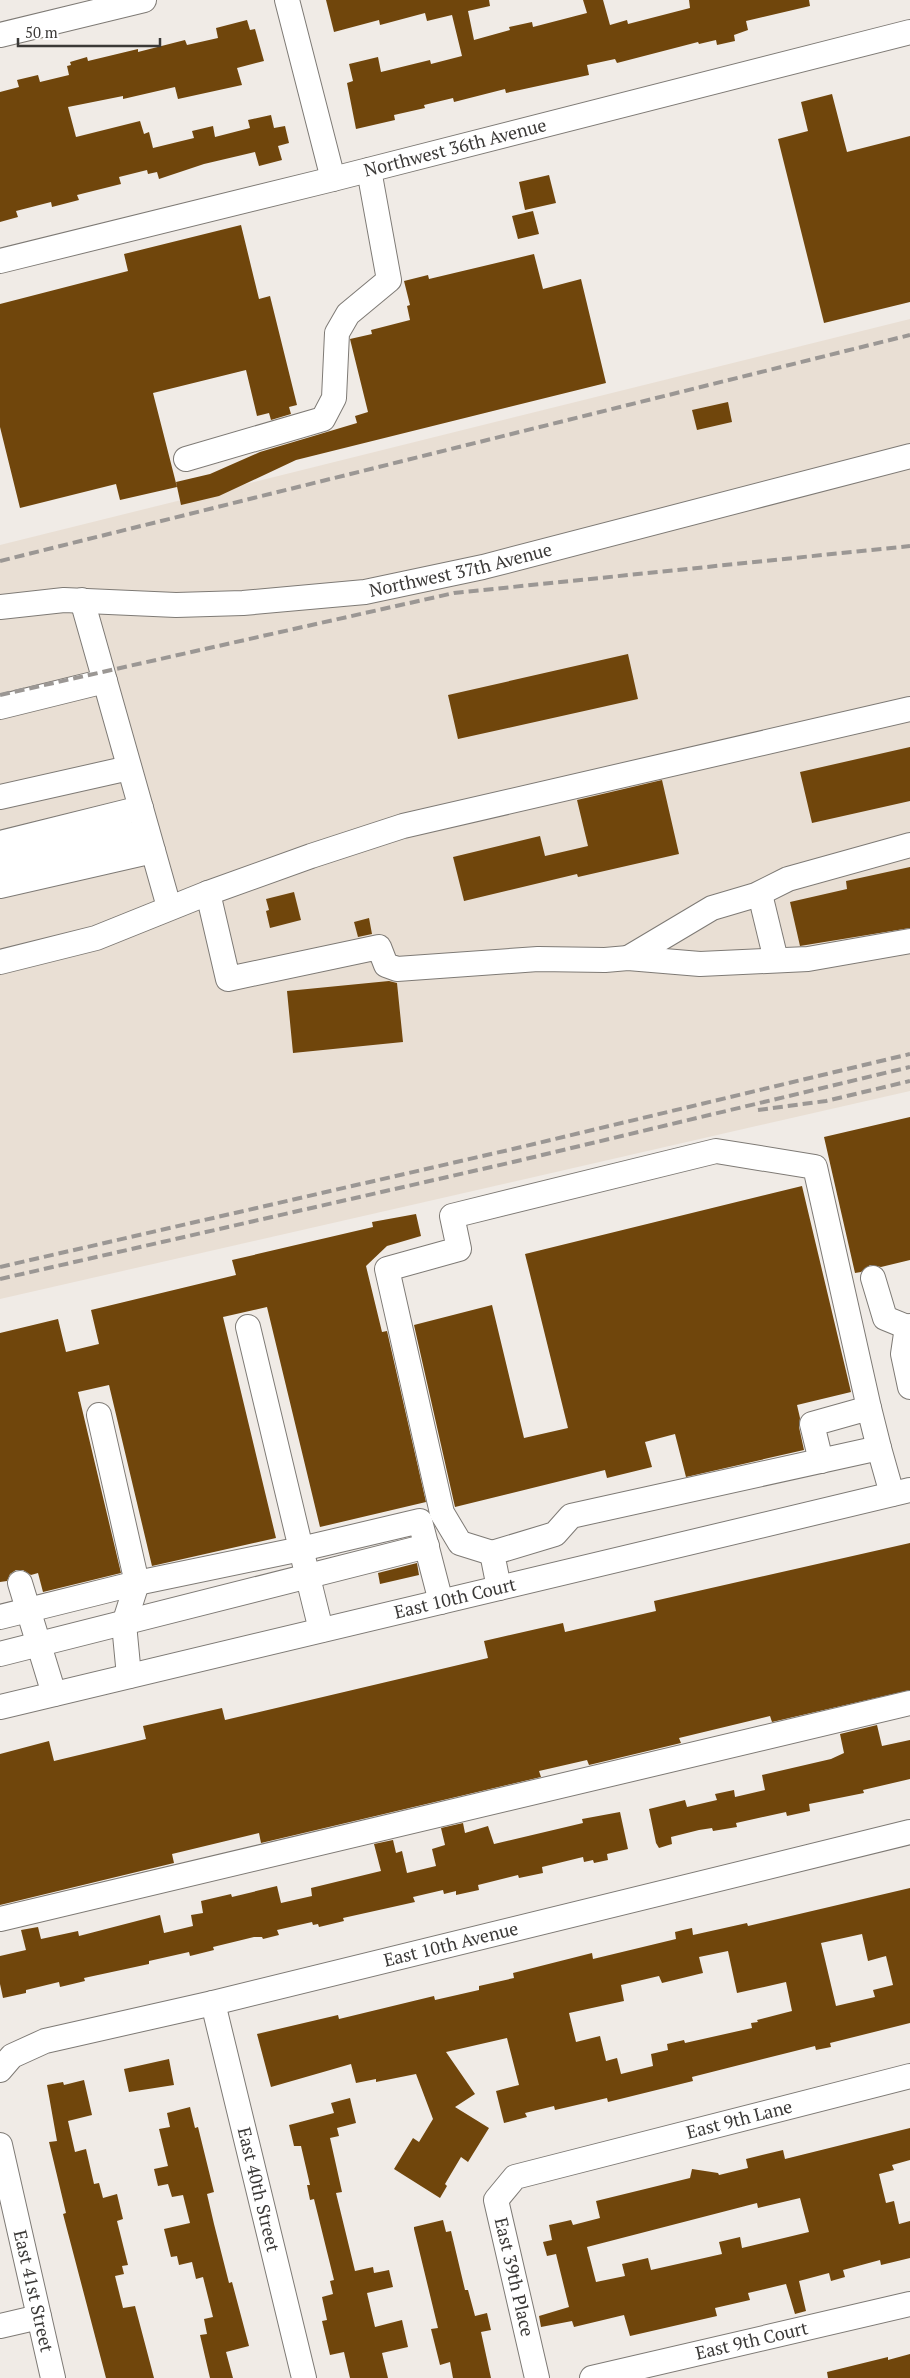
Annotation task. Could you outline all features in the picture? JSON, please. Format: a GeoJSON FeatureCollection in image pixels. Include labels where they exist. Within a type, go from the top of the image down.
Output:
{"type":"FeatureCollection","features":[{"type":"Feature","properties":{"kind":"street"},"geometry":{"type":"LineString","coordinates":[[0,35],[144,0]]}},
{"type":"Feature","properties":{"kind":"street"},"geometry":{"type":"LineString","coordinates":[[287,0],[333,179]]}},
{"type":"Feature","properties":{"kind":"street","name":"Northwest 36th Avenue"},"geometry":{"type":"LineString","coordinates":[[0,261],[369,170],[910,32]]}},
{"type":"Feature","properties":{"kind":"street"},"geometry":{"type":"LineString","coordinates":[[186,459],[323,418],[334,398],[337,334],[348,314],[389,280],[369,170]]}},
{"type":"Feature","properties":{"kind":"street","name":"Northwest 37th Avenue"},"geometry":{"type":"LineString","coordinates":[[0,606],[46,601],[82,600],[176,605],[223,604],[293,600],[375,590],[483,567],[910,456]]}},
{"type":"Feature","properties":{"kind":"street"},"geometry":{"type":"LineString","coordinates":[[82,600],[169,908]]}},
{"type":"Feature","properties":{"kind":"street"},"geometry":{"type":"LineString","coordinates":[[0,707],[105,682]]}},
{"type":"Feature","properties":{"kind":"street"},"geometry":{"type":"LineString","coordinates":[[0,962],[81,943],[208,893],[319,853],[403,826],[910,709]]}},
{"type":"Feature","properties":{"kind":"street"},"geometry":{"type":"LineString","coordinates":[[0,797],[129,768]]}},
{"type":"Feature","properties":{"kind":"street"},"geometry":{"type":"LineString","coordinates":[[0,843],[141,808]]}},
{"type":"Feature","properties":{"kind":"street"},"geometry":{"type":"LineString","coordinates":[[0,864],[150,841]]}},
{"type":"Feature","properties":{"kind":"street"},"geometry":{"type":"LineString","coordinates":[[0,886],[150,841]]}},
{"type":"Feature","properties":{"kind":"street"},"geometry":{"type":"LineString","coordinates":[[628,958],[706,911],[760,894],[770,886],[788,879],[910,845]]}},
{"type":"Feature","properties":{"kind":"street"},"geometry":{"type":"LineString","coordinates":[[208,893],[228,979],[379,946],[386,965],[397,969],[521,959],[604,960],[628,958],[700,964],[776,960],[827,957],[910,941]]}},
{"type":"Feature","properties":{"kind":"street"},"geometry":{"type":"LineString","coordinates":[[760,894],[776,960]]}},
{"type":"Feature","properties":{"kind":"street"},"geometry":{"type":"LineString","coordinates":[[879,1448],[570,1516],[555,1534],[492,1553],[460,1543],[442,1513],[387,1269],[459,1249],[452,1216],[716,1151],[815,1167],[879,1448],[901,1492]]}},
{"type":"Feature","properties":{"kind":"street"},"geometry":{"type":"LineString","coordinates":[[873,1278],[885,1318],[908,1327],[903,1354],[910,1387]]}},
{"type":"Feature","properties":{"kind":"street"},"geometry":{"type":"LineString","coordinates":[[248,1327],[321,1630]]}},
{"type":"Feature","properties":{"kind":"street"},"geometry":{"type":"LineString","coordinates":[[821,1462],[812,1424],[869,1408]]}},
{"type":"Feature","properties":{"kind":"street"},"geometry":{"type":"LineString","coordinates":[[99,1415],[137,1583],[124,1624],[130,1676]]}},
{"type":"Feature","properties":{"kind":"street","name":"East 10th Court"},"geometry":{"type":"LineString","coordinates":[[0,1707],[901,1492]]}},
{"type":"Feature","properties":{"kind":"street"},"geometry":{"type":"LineString","coordinates":[[0,1617],[137,1583],[420,1520],[441,1602]]}},
{"type":"Feature","properties":{"kind":"street"},"geometry":{"type":"LineString","coordinates":[[0,1654],[427,1546]]}},
{"type":"Feature","properties":{"kind":"street"},"geometry":{"type":"LineString","coordinates":[[492,1553],[499,1588]]}},
{"type":"Feature","properties":{"kind":"street"},"geometry":{"type":"LineString","coordinates":[[20,1583],[27,1611],[40,1644],[54,1694]]}},
{"type":"Feature","properties":{"kind":"street"},"geometry":{"type":"LineString","coordinates":[[0,1919],[910,1703]]}},
{"type":"Feature","properties":{"kind":"street","name":"East 10th Avenue"},"geometry":{"type":"LineString","coordinates":[[0,2070],[12,2056],[46,2041],[213,2003],[910,1832]]}},
{"type":"Feature","properties":{"kind":"street","name":"East 40th Street"},"geometry":{"type":"LineString","coordinates":[[213,2003],[304,2378]]}},
{"type":"Feature","properties":{"kind":"street","name":"East 9th Lane"},"geometry":{"type":"LineString","coordinates":[[568,2162],[910,2076]]}},
{"type":"Feature","properties":{"kind":"street","name":"East 41st Street"},"geometry":{"type":"LineString","coordinates":[[0,2145],[53,2378]]}},
{"type":"Feature","properties":{"kind":"street","name":"East 39th Place"},"geometry":{"type":"LineString","coordinates":[[537,2378],[496,2200],[515,2177],[568,2162]]}},
{"type":"Feature","properties":{"kind":"street","name":"East 9th Court"},"geometry":{"type":"LineString","coordinates":[[592,2378],[910,2304]]}},
{"type":"Feature","properties":{"kind":"street"},"geometry":{"type":"LineString","coordinates":[[0,2326],[39,2317]]}},
{"type":"Feature","properties":{"kind":"shaded area"},"geometry":{"type":"Polygon","coordinates":[[[910,319],[910,1091],[0,1299],[0,545],[910,319]]]}},
{"type":"Feature","properties":{"kind":"building"},"geometry":{"type":"Polygon","coordinates":[[[326,0],[489,0],[490,6],[468,11],[474,40],[510,30],[509,27],[532,22],[533,27],[587,13],[583,0],[603,0],[610,25],[627,20],[628,24],[690,8],[689,0],[809,0],[810,6],[746,21],[748,30],[734,35],[735,41],[717,45],[716,40],[699,44],[698,42],[617,63],[615,59],[587,65],[589,75],[506,93],[505,89],[454,102],[453,98],[424,105],[425,108],[394,115],[395,120],[356,129],[347,83],[353,81],[349,64],[378,57],[381,72],[430,60],[431,64],[462,56],[452,15],[427,21],[425,13],[380,25],[379,20],[334,32],[326,0]]]}},
{"type":"Feature","properties":{"kind":"building"},"geometry":{"type":"Polygon","coordinates":[[[247,20],[250,30],[255,29],[264,61],[237,68],[242,85],[178,99],[175,87],[123,99],[123,96],[68,107],[76,137],[140,121],[144,134],[149,132],[153,148],[194,138],[192,131],[213,126],[215,137],[250,128],[248,120],[271,115],[274,128],[285,126],[289,143],[278,146],[282,160],[259,166],[255,152],[204,164],[159,179],[157,172],[148,174],[147,170],[119,177],[121,184],[77,195],[79,200],[52,207],[51,202],[16,211],[18,217],[0,222],[0,92],[19,87],[17,80],[38,75],[40,82],[69,75],[67,66],[71,65],[70,62],[87,57],[88,61],[138,49],[138,52],[185,40],[187,45],[218,38],[216,28],[247,20]]]}},
{"type":"Feature","properties":{"kind":"building"},"geometry":{"type":"Polygon","coordinates":[[[832,94],[847,152],[910,136],[910,302],[824,323],[778,139],[808,131],[801,102],[832,94]]]}},
{"type":"Feature","properties":{"kind":"building"},"geometry":{"type":"Polygon","coordinates":[[[549,175],[556,203],[525,210],[519,182],[549,175]]]}},
{"type":"Feature","properties":{"kind":"building"},"geometry":{"type":"Polygon","coordinates":[[[533,211],[539,234],[518,239],[512,216],[533,211]]]}},
{"type":"Feature","properties":{"kind":"building"},"geometry":{"type":"Polygon","coordinates":[[[241,225],[259,299],[270,296],[297,405],[289,407],[291,414],[271,420],[269,413],[257,416],[246,370],[153,393],[177,487],[120,500],[116,484],[20,508],[0,427],[0,304],[128,271],[124,254],[241,225]]]}},
{"type":"Feature","properties":{"kind":"building"},"geometry":{"type":"Polygon","coordinates":[[[534,254],[543,289],[581,279],[606,383],[296,460],[219,496],[181,505],[176,482],[210,474],[260,452],[357,423],[355,416],[368,412],[350,339],[372,334],[371,330],[410,320],[407,306],[410,305],[404,281],[428,275],[429,279],[534,254]]]}},
{"type":"Feature","properties":{"kind":"building"},"geometry":{"type":"Polygon","coordinates":[[[728,402],[732,422],[697,430],[692,410],[728,402]]]}},
{"type":"Feature","properties":{"kind":"building"},"geometry":{"type":"Polygon","coordinates":[[[628,654],[638,699],[458,739],[448,695],[628,654]]]}},
{"type":"Feature","properties":{"kind":"building"},"geometry":{"type":"Polygon","coordinates":[[[910,747],[910,801],[812,823],[800,772],[910,747]]]}},
{"type":"Feature","properties":{"kind":"building"},"geometry":{"type":"Polygon","coordinates":[[[662,780],[679,854],[578,877],[577,874],[464,901],[453,857],[540,836],[545,856],[588,846],[577,800],[662,780]]]}},
{"type":"Feature","properties":{"kind":"building"},"geometry":{"type":"Polygon","coordinates":[[[910,867],[910,928],[800,946],[790,902],[847,889],[846,881],[910,867]]]}},
{"type":"Feature","properties":{"kind":"building"},"geometry":{"type":"Polygon","coordinates":[[[294,892],[301,920],[270,928],[266,911],[269,910],[266,899],[294,892]]]}},
{"type":"Feature","properties":{"kind":"building"},"geometry":{"type":"Polygon","coordinates":[[[369,918],[372,934],[358,937],[354,922],[369,918]]]}},
{"type":"Feature","properties":{"kind":"building"},"geometry":{"type":"Polygon","coordinates":[[[389,981],[397,983],[403,1042],[293,1053],[287,991],[389,981]]]}},
{"type":"Feature","properties":{"kind":"building"},"geometry":{"type":"Polygon","coordinates":[[[910,1117],[910,1260],[881,1267],[870,1265],[861,1272],[855,1273],[824,1137],[910,1117]]]}},
{"type":"Feature","properties":{"kind":"building"},"geometry":{"type":"Polygon","coordinates":[[[802,1186],[851,1392],[797,1405],[804,1450],[686,1477],[675,1434],[645,1442],[652,1467],[607,1478],[605,1470],[455,1507],[414,1325],[492,1305],[524,1438],[568,1428],[525,1254],[802,1186]]]}},
{"type":"Feature","properties":{"kind":"building"},"geometry":{"type":"Polygon","coordinates":[[[416,1214],[421,1236],[387,1246],[366,1266],[382,1332],[387,1331],[426,1502],[320,1527],[267,1307],[223,1317],[276,1538],[152,1566],[109,1385],[78,1392],[121,1573],[43,1592],[38,1573],[31,1575],[23,1570],[16,1570],[10,1574],[7,1581],[0,1582],[0,1333],[58,1319],[66,1352],[99,1344],[91,1310],[236,1275],[232,1260],[373,1227],[372,1222],[416,1214]]]}},
{"type":"Feature","properties":{"kind":"building"},"geometry":{"type":"Polygon","coordinates":[[[910,1543],[910,1690],[772,1722],[770,1716],[679,1738],[681,1743],[589,1765],[587,1760],[539,1771],[541,1777],[261,1843],[259,1833],[172,1854],[174,1863],[0,1905],[0,1754],[49,1741],[54,1761],[146,1739],[143,1726],[222,1708],[225,1720],[488,1658],[484,1641],[563,1623],[565,1632],[656,1611],[654,1601],[910,1543]]]}},
{"type":"Feature","properties":{"kind":"building"},"geometry":{"type":"Polygon","coordinates":[[[417,1563],[419,1575],[380,1584],[378,1573],[417,1563]]]}},
{"type":"Feature","properties":{"kind":"building"},"geometry":{"type":"Polygon","coordinates":[[[877,1725],[882,1746],[910,1740],[910,1779],[863,1790],[864,1793],[809,1804],[810,1811],[787,1816],[786,1812],[736,1823],[737,1827],[713,1831],[712,1828],[699,1830],[671,1837],[672,1844],[659,1848],[656,1843],[649,1809],[685,1800],[687,1807],[717,1800],[715,1794],[734,1790],[735,1797],[765,1790],[762,1775],[831,1759],[844,1753],[840,1734],[877,1725]]]}},
{"type":"Feature","properties":{"kind":"building"},"geometry":{"type":"Polygon","coordinates":[[[620,1812],[628,1849],[607,1854],[608,1860],[594,1863],[593,1860],[584,1862],[583,1857],[542,1867],[543,1873],[519,1878],[518,1875],[478,1885],[479,1890],[456,1895],[456,1891],[444,1894],[443,1890],[413,1897],[415,1902],[343,1918],[344,1921],[319,1927],[318,1924],[313,1925],[312,1922],[277,1930],[279,1935],[263,1939],[262,1937],[254,1937],[213,1947],[214,1950],[190,1956],[189,1952],[149,1961],[149,1964],[84,1978],[85,1981],[60,1987],[59,1982],[26,1990],[26,1993],[3,1998],[0,1984],[0,1956],[26,1950],[21,1930],[38,1927],[41,1939],[78,1931],[79,1936],[160,1915],[164,1933],[193,1926],[191,1915],[203,1913],[201,1901],[231,1894],[232,1897],[277,1886],[281,1903],[312,1896],[311,1888],[381,1871],[374,1844],[393,1840],[396,1853],[402,1851],[407,1873],[436,1866],[432,1849],[445,1845],[441,1828],[463,1823],[465,1833],[488,1826],[494,1844],[583,1823],[582,1819],[620,1812]]]}},
{"type":"Feature","properties":{"kind":"building"},"geometry":{"type":"Polygon","coordinates":[[[910,1888],[910,2023],[830,2043],[831,2047],[816,2050],[815,2046],[692,2077],[693,2081],[608,2102],[607,2098],[555,2110],[554,2106],[525,2113],[527,2117],[504,2123],[496,2091],[519,2085],[507,2038],[446,2052],[475,2094],[455,2107],[489,2128],[468,2162],[461,2157],[445,2184],[447,2186],[440,2198],[394,2169],[413,2138],[419,2142],[433,2119],[416,2074],[376,2082],[376,2079],[356,2083],[351,2064],[271,2087],[257,2034],[338,2015],[339,2019],[434,1996],[435,2000],[479,1990],[479,1986],[514,1978],[513,1973],[592,1953],[593,1959],[676,1939],[675,1932],[692,1928],[693,1935],[747,1923],[748,1926],[910,1888]],[[862,1934],[821,1943],[836,2006],[875,1997],[873,1990],[893,1985],[886,1956],[868,1961],[862,1934]],[[728,1951],[699,1957],[703,1973],[662,1983],[659,1976],[621,1985],[624,2001],[569,2013],[576,2042],[600,2036],[606,2061],[617,2058],[621,2074],[653,2066],[651,2054],[668,2050],[667,2044],[684,2040],[685,2043],[752,2028],[751,2023],[758,2022],[757,2020],[792,2011],[786,1982],[737,1993],[728,1951]]]}},
{"type":"Feature","properties":{"kind":"building"},"geometry":{"type":"Polygon","coordinates":[[[169,2059],[174,2085],[129,2092],[124,2069],[169,2059]]]}},
{"type":"Feature","properties":{"kind":"building"},"geometry":{"type":"Polygon","coordinates":[[[84,2080],[92,2115],[68,2121],[75,2152],[86,2149],[94,2184],[99,2183],[103,2198],[117,2194],[123,2219],[117,2221],[128,2265],[122,2266],[124,2274],[115,2276],[123,2308],[135,2306],[154,2378],[106,2378],[63,2214],[66,2213],[49,2142],[57,2141],[47,2085],[63,2082],[64,2085],[84,2080]]]}},
{"type":"Feature","properties":{"kind":"building"},"geometry":{"type":"Polygon","coordinates":[[[350,2098],[356,2123],[337,2128],[339,2136],[330,2138],[342,2192],[336,2193],[355,2271],[373,2267],[374,2273],[389,2270],[393,2287],[367,2293],[375,2327],[402,2320],[408,2347],[382,2353],[388,2378],[350,2378],[344,2352],[330,2355],[322,2321],[327,2320],[322,2297],[333,2294],[330,2281],[334,2280],[314,2199],[310,2200],[307,2185],[310,2185],[301,2146],[294,2146],[289,2125],[334,2113],[331,2103],[350,2098]]]}},
{"type":"Feature","properties":{"kind":"building"},"geometry":{"type":"Polygon","coordinates":[[[190,2107],[195,2128],[198,2127],[214,2192],[207,2194],[214,2224],[229,2283],[232,2282],[249,2346],[226,2352],[233,2378],[210,2378],[200,2335],[207,2334],[204,2319],[213,2317],[203,2277],[196,2279],[192,2262],[179,2265],[177,2256],[171,2257],[164,2229],[190,2223],[183,2195],[172,2197],[168,2184],[158,2186],[154,2169],[168,2166],[159,2129],[170,2127],[167,2113],[190,2107]]]}},
{"type":"Feature","properties":{"kind":"building"},"geometry":{"type":"Polygon","coordinates":[[[910,2128],[910,2160],[892,2165],[894,2170],[879,2174],[886,2203],[894,2201],[899,2224],[910,2221],[910,2258],[881,2265],[880,2260],[843,2270],[845,2277],[831,2281],[829,2273],[799,2281],[806,2311],[795,2314],[786,2284],[748,2293],[750,2300],[715,2308],[717,2316],[630,2336],[624,2315],[574,2327],[572,2321],[541,2327],[539,2316],[569,2307],[556,2254],[547,2256],[543,2242],[552,2240],[549,2225],[571,2220],[573,2225],[600,2218],[596,2201],[690,2178],[692,2169],[718,2173],[719,2175],[748,2168],[746,2159],[783,2150],[785,2159],[910,2128]],[[800,2198],[758,2208],[757,2203],[587,2247],[596,2282],[625,2276],[622,2264],[648,2258],[651,2270],[722,2254],[719,2242],[740,2237],[742,2248],[809,2232],[800,2198]]]}},
{"type":"Feature","properties":{"kind":"building"},"geometry":{"type":"Polygon","coordinates":[[[443,2220],[446,2232],[451,2231],[465,2290],[468,2290],[475,2316],[487,2313],[491,2330],[481,2332],[491,2378],[453,2378],[450,2362],[440,2365],[431,2329],[438,2328],[414,2227],[443,2220]]]}},
{"type":"Feature","properties":{"kind":"building"},"geometry":{"type":"Polygon","coordinates":[[[910,2354],[910,2378],[828,2378],[827,2372],[888,2357],[888,2360],[910,2354]]]}},
{"type":"Feature","properties":{"kind":"railway"},"geometry":{"type":"LineString","coordinates":[[0,561],[910,335]]}},
{"type":"Feature","properties":{"kind":"railway"},"geometry":{"type":"LineString","coordinates":[[0,695],[454,593],[910,546]]}},
{"type":"Feature","properties":{"kind":"railway"},"geometry":{"type":"LineString","coordinates":[[0,1267],[513,1149],[910,1054]]}},
{"type":"Feature","properties":{"kind":"railway"},"geometry":{"type":"LineString","coordinates":[[0,1279],[513,1162],[910,1067]]}},
{"type":"Feature","properties":{"kind":"railway"},"geometry":{"type":"LineString","coordinates":[[758,1110],[826,1101],[910,1081]]}}]}
